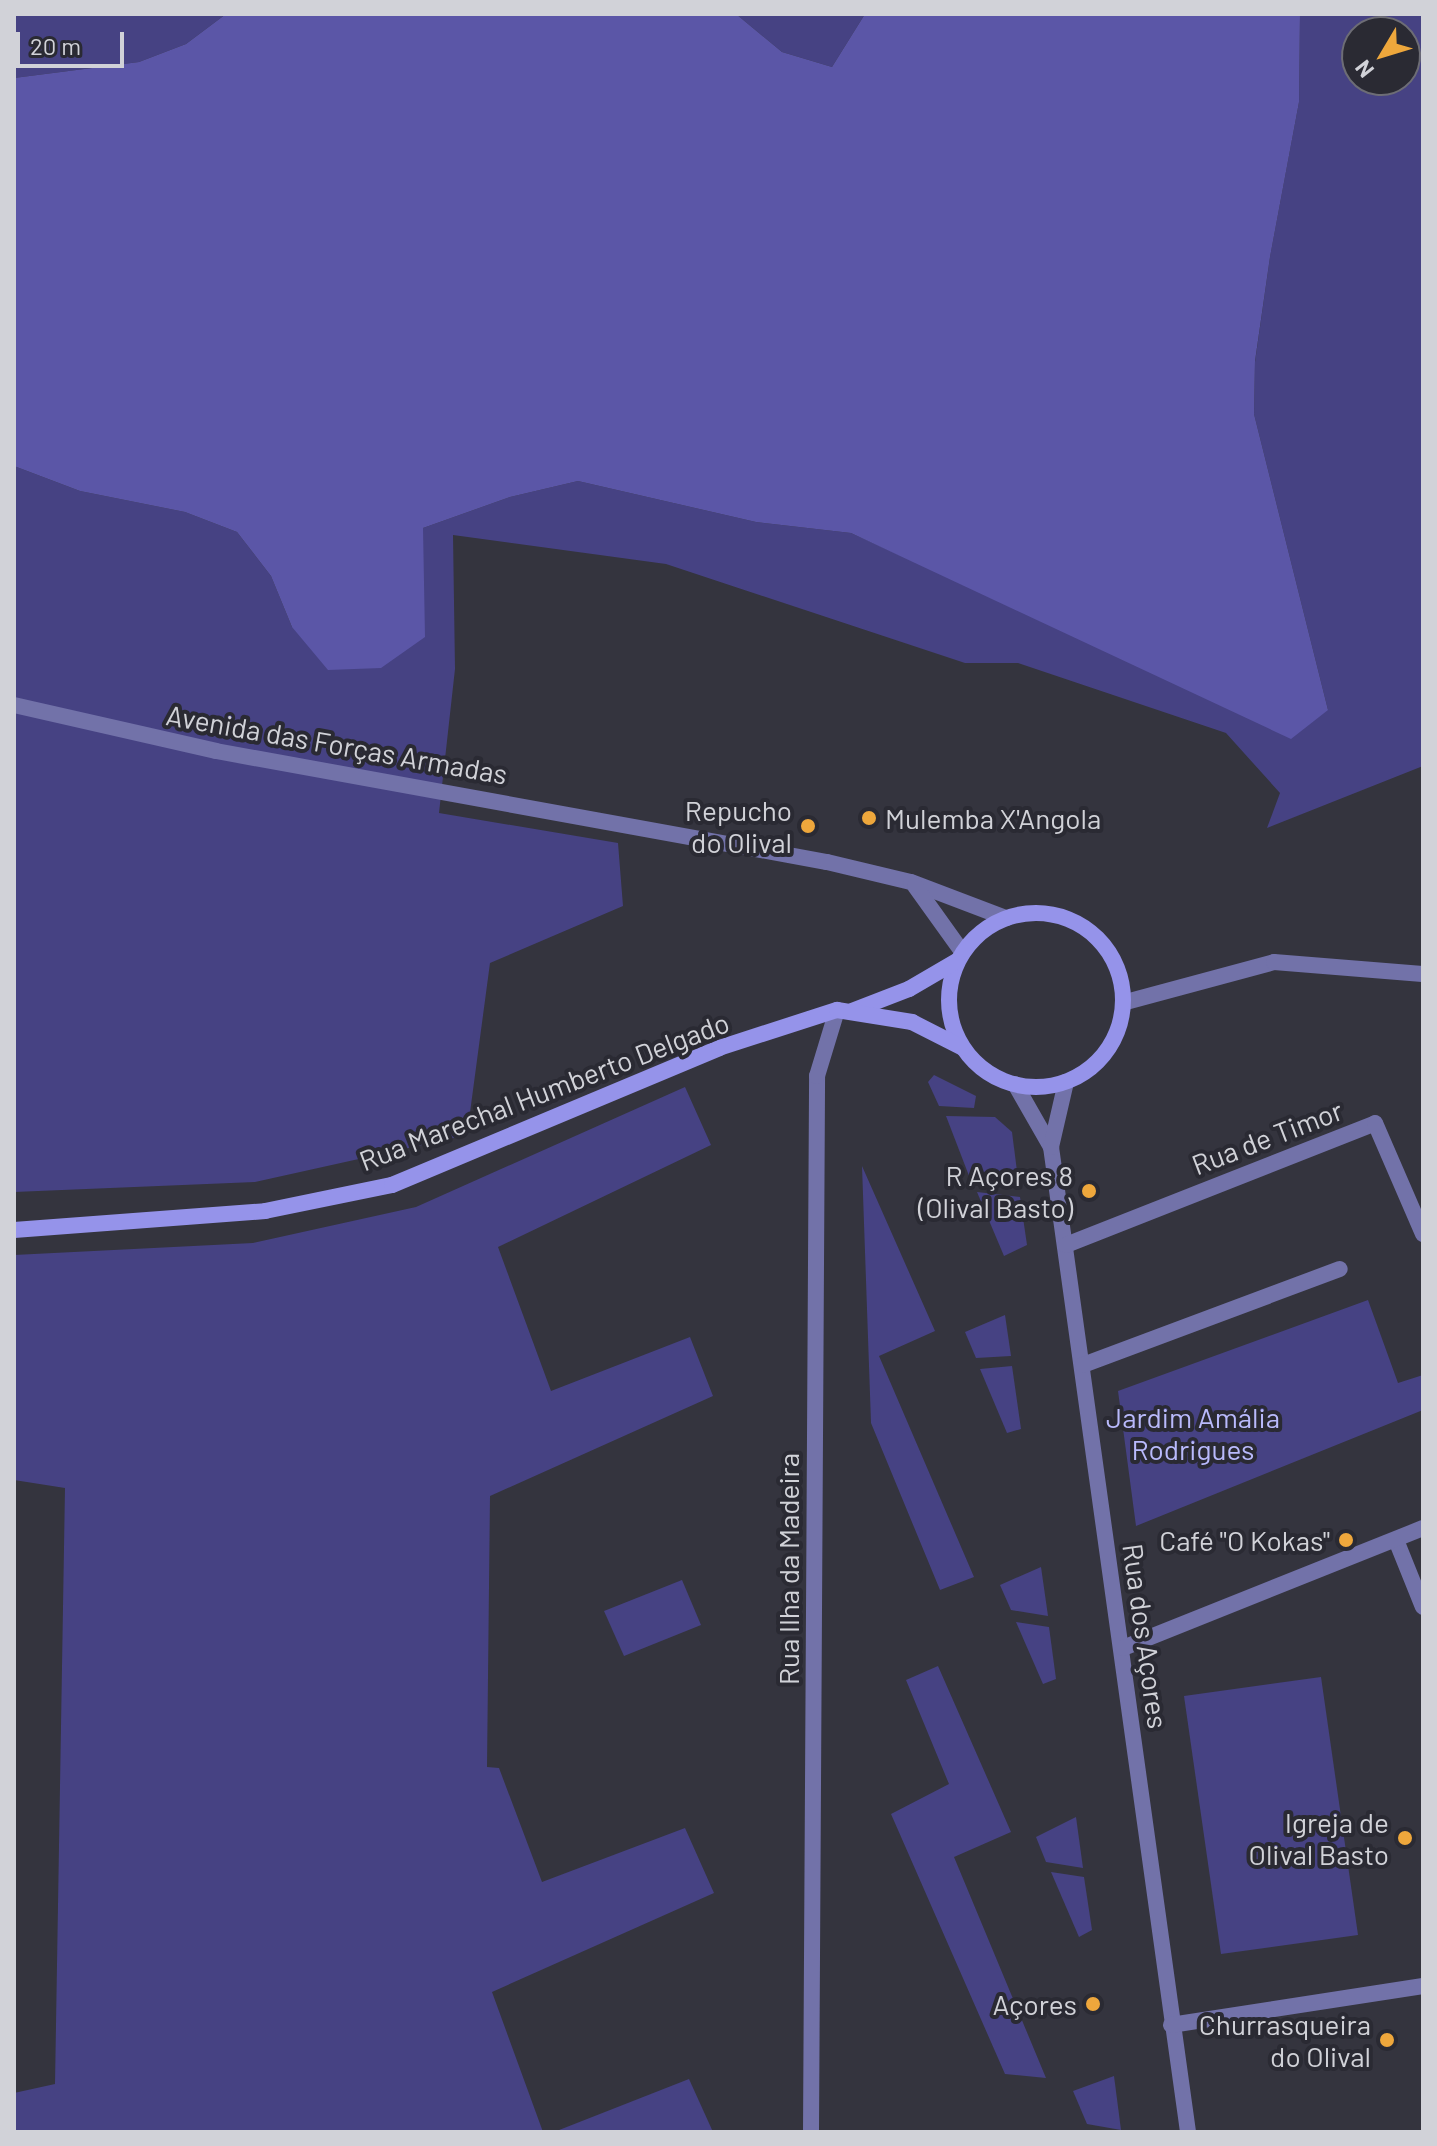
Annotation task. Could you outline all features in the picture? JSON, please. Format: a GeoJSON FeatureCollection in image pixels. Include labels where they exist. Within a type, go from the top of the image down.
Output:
{"type":"FeatureCollection","features":[{"type":"Feature","properties":{"kind":"street","name":"Avenida das Forças Armadas"},"geometry":{"type":"LineString","coordinates":[[14,705],[216,751],[651,827],[911,882],[1006,918]]}},
{"type":"Feature","properties":{"kind":"street"},"geometry":{"type":"LineString","coordinates":[[911,882],[960,957]]}},
{"type":"Feature","properties":{"kind":"street"},"geometry":{"type":"LineString","coordinates":[[1034,913],[1062,917],[1088,930],[1107,950],[1126,1002],[1106,1052],[1066,1082],[1015,1084],[991,1075],[963,1048],[950,1012],[960,957],[982,932],[1006,918],[1034,913]]}},
{"type":"Feature","properties":{"kind":"street","name":"Rua Marechal Humberto Delgado"},"geometry":{"type":"LineString","coordinates":[[14,1230],[265,1211],[392,1185],[719,1048],[909,989],[960,957]]}},
{"type":"Feature","properties":{"kind":"street"},"geometry":{"type":"LineString","coordinates":[[1126,1002],[1274,962],[1395,969],[1423,974]]}},
{"type":"Feature","properties":{"kind":"street","name":"Rua Marechal Humberto Delgado"},"geometry":{"type":"LineString","coordinates":[[844,1011],[912,1022],[963,1048]]}},
{"type":"Feature","properties":{"kind":"street","name":"Rua Ilha da Madeira"},"geometry":{"type":"LineString","coordinates":[[811,2132],[817,1076],[844,1011]]}},
{"type":"Feature","properties":{"kind":"street","name":"Rua dos Açores"},"geometry":{"type":"LineString","coordinates":[[1051,1147],[1066,1082]]}},
{"type":"Feature","properties":{"kind":"street","name":"Rua dos Açores"},"geometry":{"type":"LineString","coordinates":[[1015,1084],[1051,1147],[1188,2132]]}},
{"type":"Feature","properties":{"kind":"street","name":"Rua de Timor"},"geometry":{"type":"LineString","coordinates":[[1066,1245],[1375,1123],[1423,1234]]}},
{"type":"Feature","properties":{"kind":"street"},"geometry":{"type":"LineString","coordinates":[[1083,1365],[1340,1269]]}},
{"type":"Feature","properties":{"kind":"street"},"geometry":{"type":"LineString","coordinates":[[1123,1648],[1423,1528]]}},
{"type":"Feature","properties":{"kind":"street"},"geometry":{"type":"LineString","coordinates":[[1396,1540],[1423,1607]]}},
{"type":"Feature","properties":{"kind":"street"},"geometry":{"type":"LineString","coordinates":[[1171,2025],[1423,1986]]}},
{"type":"Feature","properties":{"kind":"green space"},"geometry":{"type":"Polygon","coordinates":[[[14,14],[226,14],[186,44],[139,62],[14,78],[14,14]]]}},
{"type":"Feature","properties":{"kind":"green space"},"geometry":{"type":"Polygon","coordinates":[[[736,14],[865,14],[832,67],[782,52],[736,14]]]}},
{"type":"Feature","properties":{"kind":"green space"},"geometry":{"type":"Polygon","coordinates":[[[1300,14],[1423,14],[1423,766],[1267,828],[1280,793],[1226,733],[1018,663],[965,663],[666,564],[453,535],[455,669],[439,813],[618,843],[623,906],[490,963],[467,1135],[255,1182],[14,1192],[14,466],[80,491],[185,512],[237,532],[271,576],[292,627],[422,561],[423,528],[510,497],[578,481],[756,522],[851,533],[968,586],[1328,710],[1254,414],[1255,362],[1270,257],[1299,102],[1300,14]]]}},
{"type":"Feature","properties":{"kind":"green space"},"geometry":{"type":"Polygon","coordinates":[[[934,1075],[976,1096],[974,1108],[939,1106],[928,1082],[934,1075]]]}},
{"type":"Feature","properties":{"kind":"green space"},"geometry":{"type":"Polygon","coordinates":[[[685,1087],[711,1145],[498,1247],[551,1391],[690,1337],[713,1396],[490,1496],[487,1767],[499,1768],[542,1882],[685,1828],[714,1893],[492,1992],[543,2132],[14,2132],[14,2093],[55,2084],[65,1488],[14,1480],[14,1255],[253,1243],[416,1207],[685,1087]]]}},
{"type":"Feature","properties":{"kind":"green space"},"geometry":{"type":"Polygon","coordinates":[[[946,1116],[995,1117],[1012,1132],[1019,1187],[971,1181],[946,1116]]]}},
{"type":"Feature","properties":{"kind":"green space"},"geometry":{"type":"Polygon","coordinates":[[[862,1166],[935,1331],[879,1356],[974,1577],[940,1590],[871,1423],[862,1166]]]}},
{"type":"Feature","properties":{"kind":"green space"},"geometry":{"type":"Polygon","coordinates":[[[977,1192],[1020,1197],[1027,1245],[1004,1256],[977,1192]]]}},
{"type":"Feature","properties":{"kind":"green space","name":"Jardim Amália Rodrigues"},"geometry":{"type":"Polygon","coordinates":[[[1368,1300],[1398,1383],[1423,1375],[1423,1410],[1136,1526],[1118,1391],[1368,1300]]]}},
{"type":"Feature","properties":{"kind":"green space"},"geometry":{"type":"Polygon","coordinates":[[[1005,1315],[1011,1356],[976,1358],[965,1332],[1005,1315]]]}},
{"type":"Feature","properties":{"kind":"green space"},"geometry":{"type":"Polygon","coordinates":[[[1012,1366],[1021,1429],[1007,1433],[980,1369],[1012,1366]]]}},
{"type":"Feature","properties":{"kind":"green space"},"geometry":{"type":"Polygon","coordinates":[[[1041,1567],[1048,1616],[1011,1610],[1000,1585],[1041,1567]]]}},
{"type":"Feature","properties":{"kind":"green space"},"geometry":{"type":"Polygon","coordinates":[[[682,1580],[701,1625],[624,1656],[604,1611],[682,1580]]]}},
{"type":"Feature","properties":{"kind":"green space"},"geometry":{"type":"Polygon","coordinates":[[[1016,1622],[1049,1627],[1056,1679],[1043,1684],[1016,1622]]]}},
{"type":"Feature","properties":{"kind":"green space"},"geometry":{"type":"Polygon","coordinates":[[[938,1666],[1011,1832],[954,1857],[1046,2078],[1005,2074],[891,1814],[949,1784],[906,1680],[938,1666]]]}},
{"type":"Feature","properties":{"kind":"green space"},"geometry":{"type":"Polygon","coordinates":[[[1321,1677],[1358,1935],[1221,1954],[1184,1696],[1321,1677]]]}},
{"type":"Feature","properties":{"kind":"green space"},"geometry":{"type":"Polygon","coordinates":[[[1076,1817],[1083,1868],[1046,1862],[1036,1837],[1076,1817]]]}},
{"type":"Feature","properties":{"kind":"green space"},"geometry":{"type":"Polygon","coordinates":[[[1051,1872],[1084,1877],[1092,1930],[1079,1937],[1051,1872]]]}},
{"type":"Feature","properties":{"kind":"green space"},"geometry":{"type":"Polygon","coordinates":[[[1114,2076],[1121,2130],[1087,2124],[1073,2091],[1114,2076]]]}},
{"type":"Feature","properties":{"kind":"green space"},"geometry":{"type":"Polygon","coordinates":[[[689,2079],[713,2132],[554,2132],[689,2079]]]}},
{"type":"Feature","properties":{"kind":"shaded area"},"geometry":{"type":"Polygon","coordinates":[[[226,14],[736,14],[782,52],[832,67],[865,14],[1300,14],[1299,102],[1270,257],[1255,361],[1254,414],[1328,710],[1291,739],[851,533],[756,522],[578,481],[510,497],[423,528],[425,637],[381,668],[328,670],[292,627],[271,576],[237,532],[185,512],[80,491],[14,466],[14,78],[139,62],[186,44],[226,14]]]}},
{"type":"Feature","properties":{"kind":"place","name":"Mulemba X'Angola"},"geometry":{"type":"Point","coordinates":[869,818]}},
{"type":"Feature","properties":{"kind":"place","name":"Repucho do Olival"},"geometry":{"type":"Point","coordinates":[808,826]}},
{"type":"Feature","properties":{"kind":"place","name":"R Açores 8 (Olival Basto)"},"geometry":{"type":"Point","coordinates":[1089,1191]}},
{"type":"Feature","properties":{"kind":"place","name":"Café \"O Kokas\""},"geometry":{"type":"Point","coordinates":[1346,1540]}},
{"type":"Feature","properties":{"kind":"place","name":"Igreja de Olival Basto"},"geometry":{"type":"Point","coordinates":[1405,1838]}},
{"type":"Feature","properties":{"kind":"place","name":"Açores"},"geometry":{"type":"Point","coordinates":[1093,2004]}},
{"type":"Feature","properties":{"kind":"place","name":"Churrasqueira do Olival"},"geometry":{"type":"Point","coordinates":[1387,2040]}}]}
